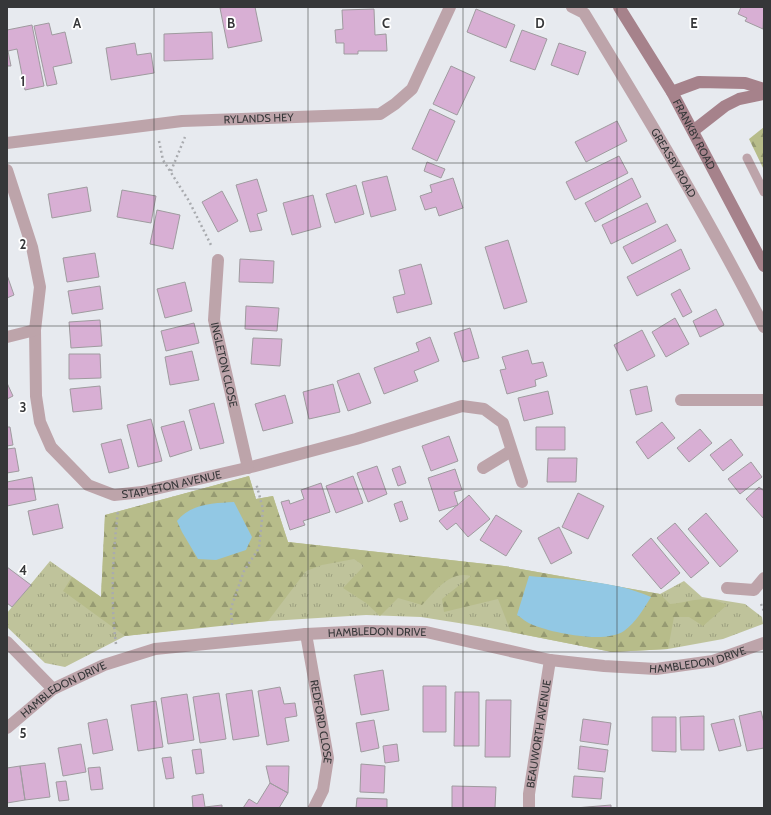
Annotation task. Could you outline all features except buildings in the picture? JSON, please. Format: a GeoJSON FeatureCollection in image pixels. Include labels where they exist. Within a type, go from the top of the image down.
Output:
{"type":"FeatureCollection","features":[{"type":"Feature","properties":{"kind":"main road","name":"FRANKBY ROAD"},"geometry":{"type":"LineString","coordinates":[[619,7],[672,92],[764,266]]}},
{"type":"Feature","properties":{"kind":"main road"},"geometry":{"type":"LineString","coordinates":[[672,92],[699,82],[745,83],[764,89]]}},
{"type":"Feature","properties":{"kind":"main road"},"geometry":{"type":"LineString","coordinates":[[693,131],[725,106],[739,99],[764,94]]}},
{"type":"Feature","properties":{"kind":"street","name":"RYLANDS HEY"},"geometry":{"type":"LineString","coordinates":[[7,143],[192,121],[380,114],[395,104],[412,89],[450,7]]}},
{"type":"Feature","properties":{"kind":"street","name":"GREASBY ROAD"},"geometry":{"type":"LineString","coordinates":[[572,7],[584,13],[676,164],[732,264],[764,327]]}},
{"type":"Feature","properties":{"kind":"street","name":"STAPLETON AVENUE"},"geometry":{"type":"LineString","coordinates":[[7,170],[32,246],[40,287],[35,330],[36,396],[40,422],[51,447],[88,485],[114,495],[142,492],[250,467],[356,439],[462,406],[484,409],[503,423],[522,482]]}},
{"type":"Feature","properties":{"kind":"street","name":"INGLETON CLOSE"},"geometry":{"type":"LineString","coordinates":[[218,260],[214,320],[250,467]]}},
{"type":"Feature","properties":{"kind":"street"},"geometry":{"type":"LineString","coordinates":[[7,337],[35,330]]}},
{"type":"Feature","properties":{"kind":"street"},"geometry":{"type":"LineString","coordinates":[[681,400],[764,400]]}},
{"type":"Feature","properties":{"kind":"street"},"geometry":{"type":"LineString","coordinates":[[483,468],[512,450]]}},
{"type":"Feature","properties":{"kind":"street"},"geometry":{"type":"LineString","coordinates":[[727,588],[754,590],[764,578]]}},
{"type":"Feature","properties":{"kind":"street","name":"HAMBLEDON DRIVE"},"geometry":{"type":"LineString","coordinates":[[7,728],[53,689],[104,665],[155,649],[306,634],[366,631],[426,632],[550,660],[604,666],[656,669],[713,660],[764,643]]}},
{"type":"Feature","properties":{"kind":"street","name":"REDFORD CLOSE"},"geometry":{"type":"LineString","coordinates":[[306,634],[328,758],[323,790],[314,808]]}},
{"type":"Feature","properties":{"kind":"street"},"geometry":{"type":"LineString","coordinates":[[7,642],[53,689]]}},
{"type":"Feature","properties":{"kind":"street","name":"BEAUWORTH AVENUE"},"geometry":{"type":"LineString","coordinates":[[529,808],[529,794],[550,660]]}},
{"type":"Feature","properties":{"kind":"lane"},"geometry":{"type":"LineString","coordinates":[[747,158],[764,192]]}},
{"type":"Feature","properties":{"kind":"path"},"geometry":{"type":"LineString","coordinates":[[171,171],[192,121]]}},
{"type":"Feature","properties":{"kind":"path"},"geometry":{"type":"LineString","coordinates":[[156,125],[164,160],[189,201],[218,260]]}},
{"type":"Feature","properties":{"kind":"path"},"geometry":{"type":"LineString","coordinates":[[233,641],[231,608],[244,571],[259,548],[263,509],[250,467]]}},
{"type":"Feature","properties":{"kind":"path"},"geometry":{"type":"LineString","coordinates":[[119,661],[112,614],[112,573],[120,494]]}},
{"type":"Feature","properties":{"kind":"green space"},"geometry":{"type":"Polygon","coordinates":[[[764,127],[764,170],[749,139],[764,127]]]}},
{"type":"Feature","properties":{"kind":"green space"},"geometry":{"type":"Polygon","coordinates":[[[249,476],[256,499],[273,496],[288,542],[504,566],[660,594],[684,581],[702,597],[745,604],[762,617],[763,624],[723,639],[668,649],[612,652],[490,628],[421,617],[366,615],[238,623],[125,636],[65,667],[45,663],[7,627],[7,613],[50,561],[101,597],[105,515],[249,476]]]}},
{"type":"Feature","properties":{"kind":"green space"},"geometry":{"type":"Polygon","coordinates":[[[249,476],[256,499],[273,496],[288,542],[504,566],[660,594],[670,604],[705,599],[719,601],[727,605],[703,626],[689,617],[674,617],[668,649],[612,652],[511,632],[498,599],[444,612],[442,599],[471,576],[456,576],[450,579],[438,588],[422,605],[398,598],[380,616],[366,603],[343,588],[364,566],[354,559],[322,565],[306,571],[268,621],[125,636],[63,591],[72,577],[101,597],[105,515],[249,476]]]}},
{"type":"Feature","properties":{"kind":"water"},"geometry":{"type":"Polygon","coordinates":[[[234,502],[252,537],[246,550],[216,560],[198,559],[177,521],[182,515],[195,508],[211,504],[234,502]]]}},
{"type":"Feature","properties":{"kind":"water"},"geometry":{"type":"Polygon","coordinates":[[[529,576],[606,584],[636,591],[651,597],[636,620],[624,631],[615,635],[592,637],[566,634],[533,625],[517,615],[529,576]]]}}]}
